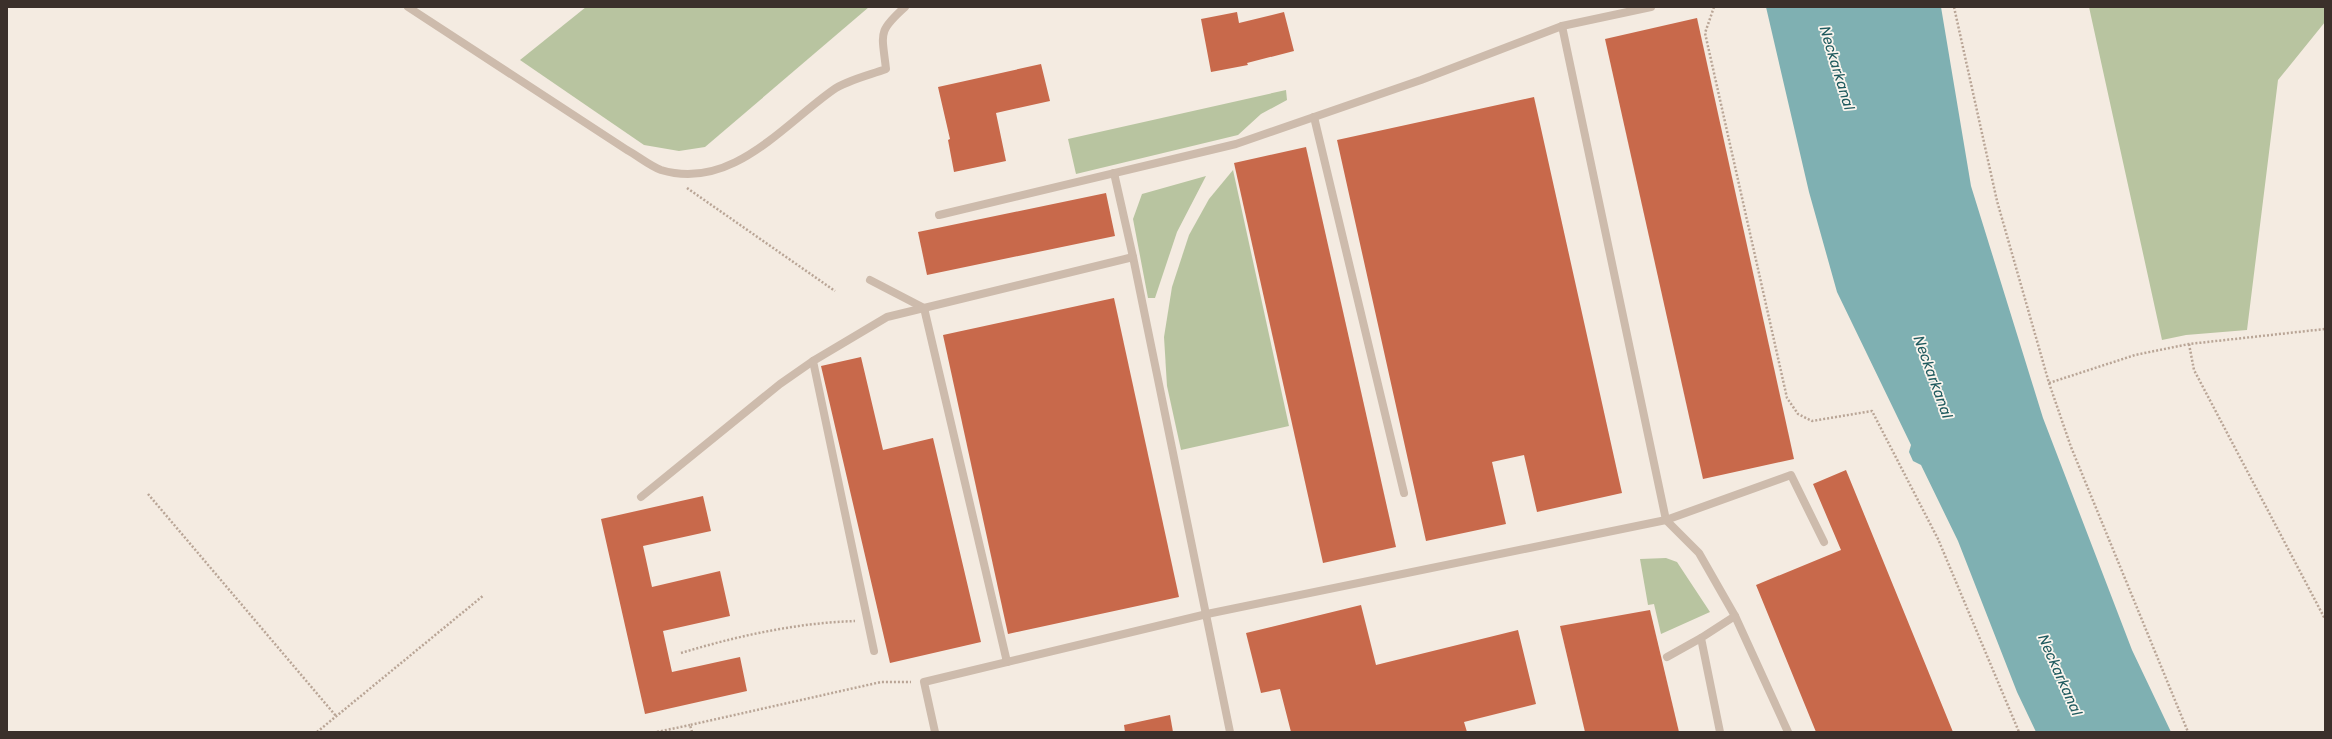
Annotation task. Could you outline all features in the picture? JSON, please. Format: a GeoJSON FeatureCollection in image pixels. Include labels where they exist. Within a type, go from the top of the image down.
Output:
{"type":"FeatureCollection","features":[{"type":"Feature","properties":{"kind":"lane"},"geometry":{"type":"LineString","coordinates":[[408,7],[660,170],[689,175],[714,172],[770,142],[834,89],[886,69],[883,37],[885,26],[905,7]]}},
{"type":"Feature","properties":{"kind":"lane"},"geometry":{"type":"LineString","coordinates":[[939,216],[1236,144],[1421,80],[1562,26],[1651,7]]}},
{"type":"Feature","properties":{"kind":"lane"},"geometry":{"type":"LineString","coordinates":[[1562,26],[1666,520],[1699,553],[1735,616],[1788,732]]}},
{"type":"Feature","properties":{"kind":"lane"},"geometry":{"type":"LineString","coordinates":[[1314,117],[1404,493]]}},
{"type":"Feature","properties":{"kind":"lane"},"geometry":{"type":"LineString","coordinates":[[1114,173],[1134,257],[1230,732]]}},
{"type":"Feature","properties":{"kind":"lane"},"geometry":{"type":"LineString","coordinates":[[641,498],[780,384],[813,361],[887,317],[1134,257]]}},
{"type":"Feature","properties":{"kind":"lane"},"geometry":{"type":"LineString","coordinates":[[870,280],[924,308],[1007,662]]}},
{"type":"Feature","properties":{"kind":"lane"},"geometry":{"type":"LineString","coordinates":[[813,361],[874,651]]}},
{"type":"Feature","properties":{"kind":"lane"},"geometry":{"type":"LineString","coordinates":[[935,732],[924,682],[1207,614],[1666,520],[1791,475],[1824,542]]}},
{"type":"Feature","properties":{"kind":"lane"},"geometry":{"type":"LineString","coordinates":[[1667,657],[1701,638],[1735,616]]}},
{"type":"Feature","properties":{"kind":"lane"},"geometry":{"type":"LineString","coordinates":[[1701,638],[1720,732]]}},
{"type":"Feature","properties":{"kind":"path"},"geometry":{"type":"LineString","coordinates":[[1714,7],[1705,33],[1787,398],[1798,414],[1812,421],[1872,411],[1938,539],[2019,732]]}},
{"type":"Feature","properties":{"kind":"path"},"geometry":{"type":"LineString","coordinates":[[1954,7],[1997,201],[2049,383],[2071,447],[2188,732]]}},
{"type":"Feature","properties":{"kind":"path"},"geometry":{"type":"LineString","coordinates":[[686,188],[835,291]]}},
{"type":"Feature","properties":{"kind":"path"},"geometry":{"type":"LineString","coordinates":[[2049,383],[2136,355],[2189,344],[2325,329]]}},
{"type":"Feature","properties":{"kind":"path"},"geometry":{"type":"LineString","coordinates":[[2189,344],[2194,370],[2325,619]]}},
{"type":"Feature","properties":{"kind":"path"},"geometry":{"type":"LineString","coordinates":[[148,494],[336,716]]}},
{"type":"Feature","properties":{"kind":"path"},"geometry":{"type":"LineString","coordinates":[[317,732],[484,595]]}},
{"type":"Feature","properties":{"kind":"path"},"geometry":{"type":"LineString","coordinates":[[681,653],[714,643],[784,628],[830,621],[868,620]]}},
{"type":"Feature","properties":{"kind":"path"},"geometry":{"type":"LineString","coordinates":[[657,732],[881,682],[924,682]]}},
{"type":"Feature","properties":{"kind":"path"},"geometry":{"type":"LineString","coordinates":[[690,724],[692,732]]}},
{"type":"Feature","properties":{"kind":"green space"},"geometry":{"type":"Polygon","coordinates":[[[586,7],[869,7],[705,147],[679,151],[644,145],[520,60],[586,7]]]}},
{"type":"Feature","properties":{"kind":"green space"},"geometry":{"type":"Polygon","coordinates":[[[2089,7],[2325,7],[2325,22],[2278,80],[2247,330],[2186,335],[2162,340],[2089,7]]]}},
{"type":"Feature","properties":{"kind":"green space"},"geometry":{"type":"Polygon","coordinates":[[[1286,90],[1287,100],[1261,114],[1238,135],[1076,174],[1068,139],[1286,90]]]}},
{"type":"Feature","properties":{"kind":"green space"},"geometry":{"type":"Polygon","coordinates":[[[1233,170],[1289,426],[1181,450],[1167,386],[1164,337],[1172,287],[1189,235],[1209,199],[1233,170]]]}},
{"type":"Feature","properties":{"kind":"green space"},"geometry":{"type":"Polygon","coordinates":[[[1206,176],[1177,232],[1155,298],[1148,298],[1133,219],[1142,194],[1206,176]]]}},
{"type":"Feature","properties":{"kind":"green space"},"geometry":{"type":"Polygon","coordinates":[[[1666,558],[1677,562],[1710,612],[1661,634],[1654,604],[1648,605],[1640,559],[1666,558]]]}},
{"type":"Feature","properties":{"kind":"water","name":"Neckarkanal"},"geometry":{"type":"Polygon","coordinates":[[[1766,7],[1941,7],[1971,186],[2043,418],[2132,650],[2171,732],[2036,732],[2017,692],[1958,541],[1921,465],[1913,461],[1909,452],[1911,445],[1837,292],[1809,192],[1766,7]]]}},
{"type":"Feature","properties":{"kind":"building"},"geometry":{"type":"Polygon","coordinates":[[[1237,12],[1239,23],[1284,12],[1294,51],[1247,63],[1248,65],[1211,72],[1201,19],[1237,12]]]}},
{"type":"Feature","properties":{"kind":"building"},"geometry":{"type":"Polygon","coordinates":[[[1697,18],[1794,459],[1703,479],[1605,39],[1697,18]]]}},
{"type":"Feature","properties":{"kind":"building"},"geometry":{"type":"Polygon","coordinates":[[[1041,64],[1050,101],[996,113],[1006,161],[954,172],[948,140],[950,139],[938,87],[1041,64]]]}},
{"type":"Feature","properties":{"kind":"building"},"geometry":{"type":"Polygon","coordinates":[[[1534,97],[1622,493],[1537,512],[1524,455],[1492,462],[1506,524],[1426,541],[1337,140],[1534,97]]]}},
{"type":"Feature","properties":{"kind":"building"},"geometry":{"type":"Polygon","coordinates":[[[1306,147],[1396,547],[1323,563],[1234,163],[1306,147]]]}},
{"type":"Feature","properties":{"kind":"building"},"geometry":{"type":"Polygon","coordinates":[[[1106,193],[1115,236],[927,275],[918,232],[1106,193]]]}},
{"type":"Feature","properties":{"kind":"building"},"geometry":{"type":"Polygon","coordinates":[[[1114,298],[1179,597],[1008,634],[943,335],[1114,298]]]}},
{"type":"Feature","properties":{"kind":"building"},"geometry":{"type":"Polygon","coordinates":[[[861,357],[883,450],[933,438],[981,642],[890,663],[821,366],[861,357]]]}},
{"type":"Feature","properties":{"kind":"building"},"geometry":{"type":"Polygon","coordinates":[[[1846,470],[1953,732],[1816,732],[1756,585],[1841,550],[1813,484],[1846,470]]]}},
{"type":"Feature","properties":{"kind":"building"},"geometry":{"type":"Polygon","coordinates":[[[703,496],[711,531],[643,546],[652,587],[720,571],[730,616],[663,631],[672,672],[740,657],[747,691],[645,714],[601,519],[703,496]]]}},
{"type":"Feature","properties":{"kind":"building"},"geometry":{"type":"Polygon","coordinates":[[[1361,605],[1376,665],[1518,630],[1536,704],[1464,722],[1467,732],[1291,732],[1280,689],[1261,693],[1246,633],[1361,605]]]}},
{"type":"Feature","properties":{"kind":"building"},"geometry":{"type":"Polygon","coordinates":[[[1650,610],[1679,732],[1585,732],[1560,626],[1650,610]]]}},
{"type":"Feature","properties":{"kind":"building"},"geometry":{"type":"Polygon","coordinates":[[[1170,715],[1173,732],[1125,732],[1124,725],[1170,715]]]}}]}
